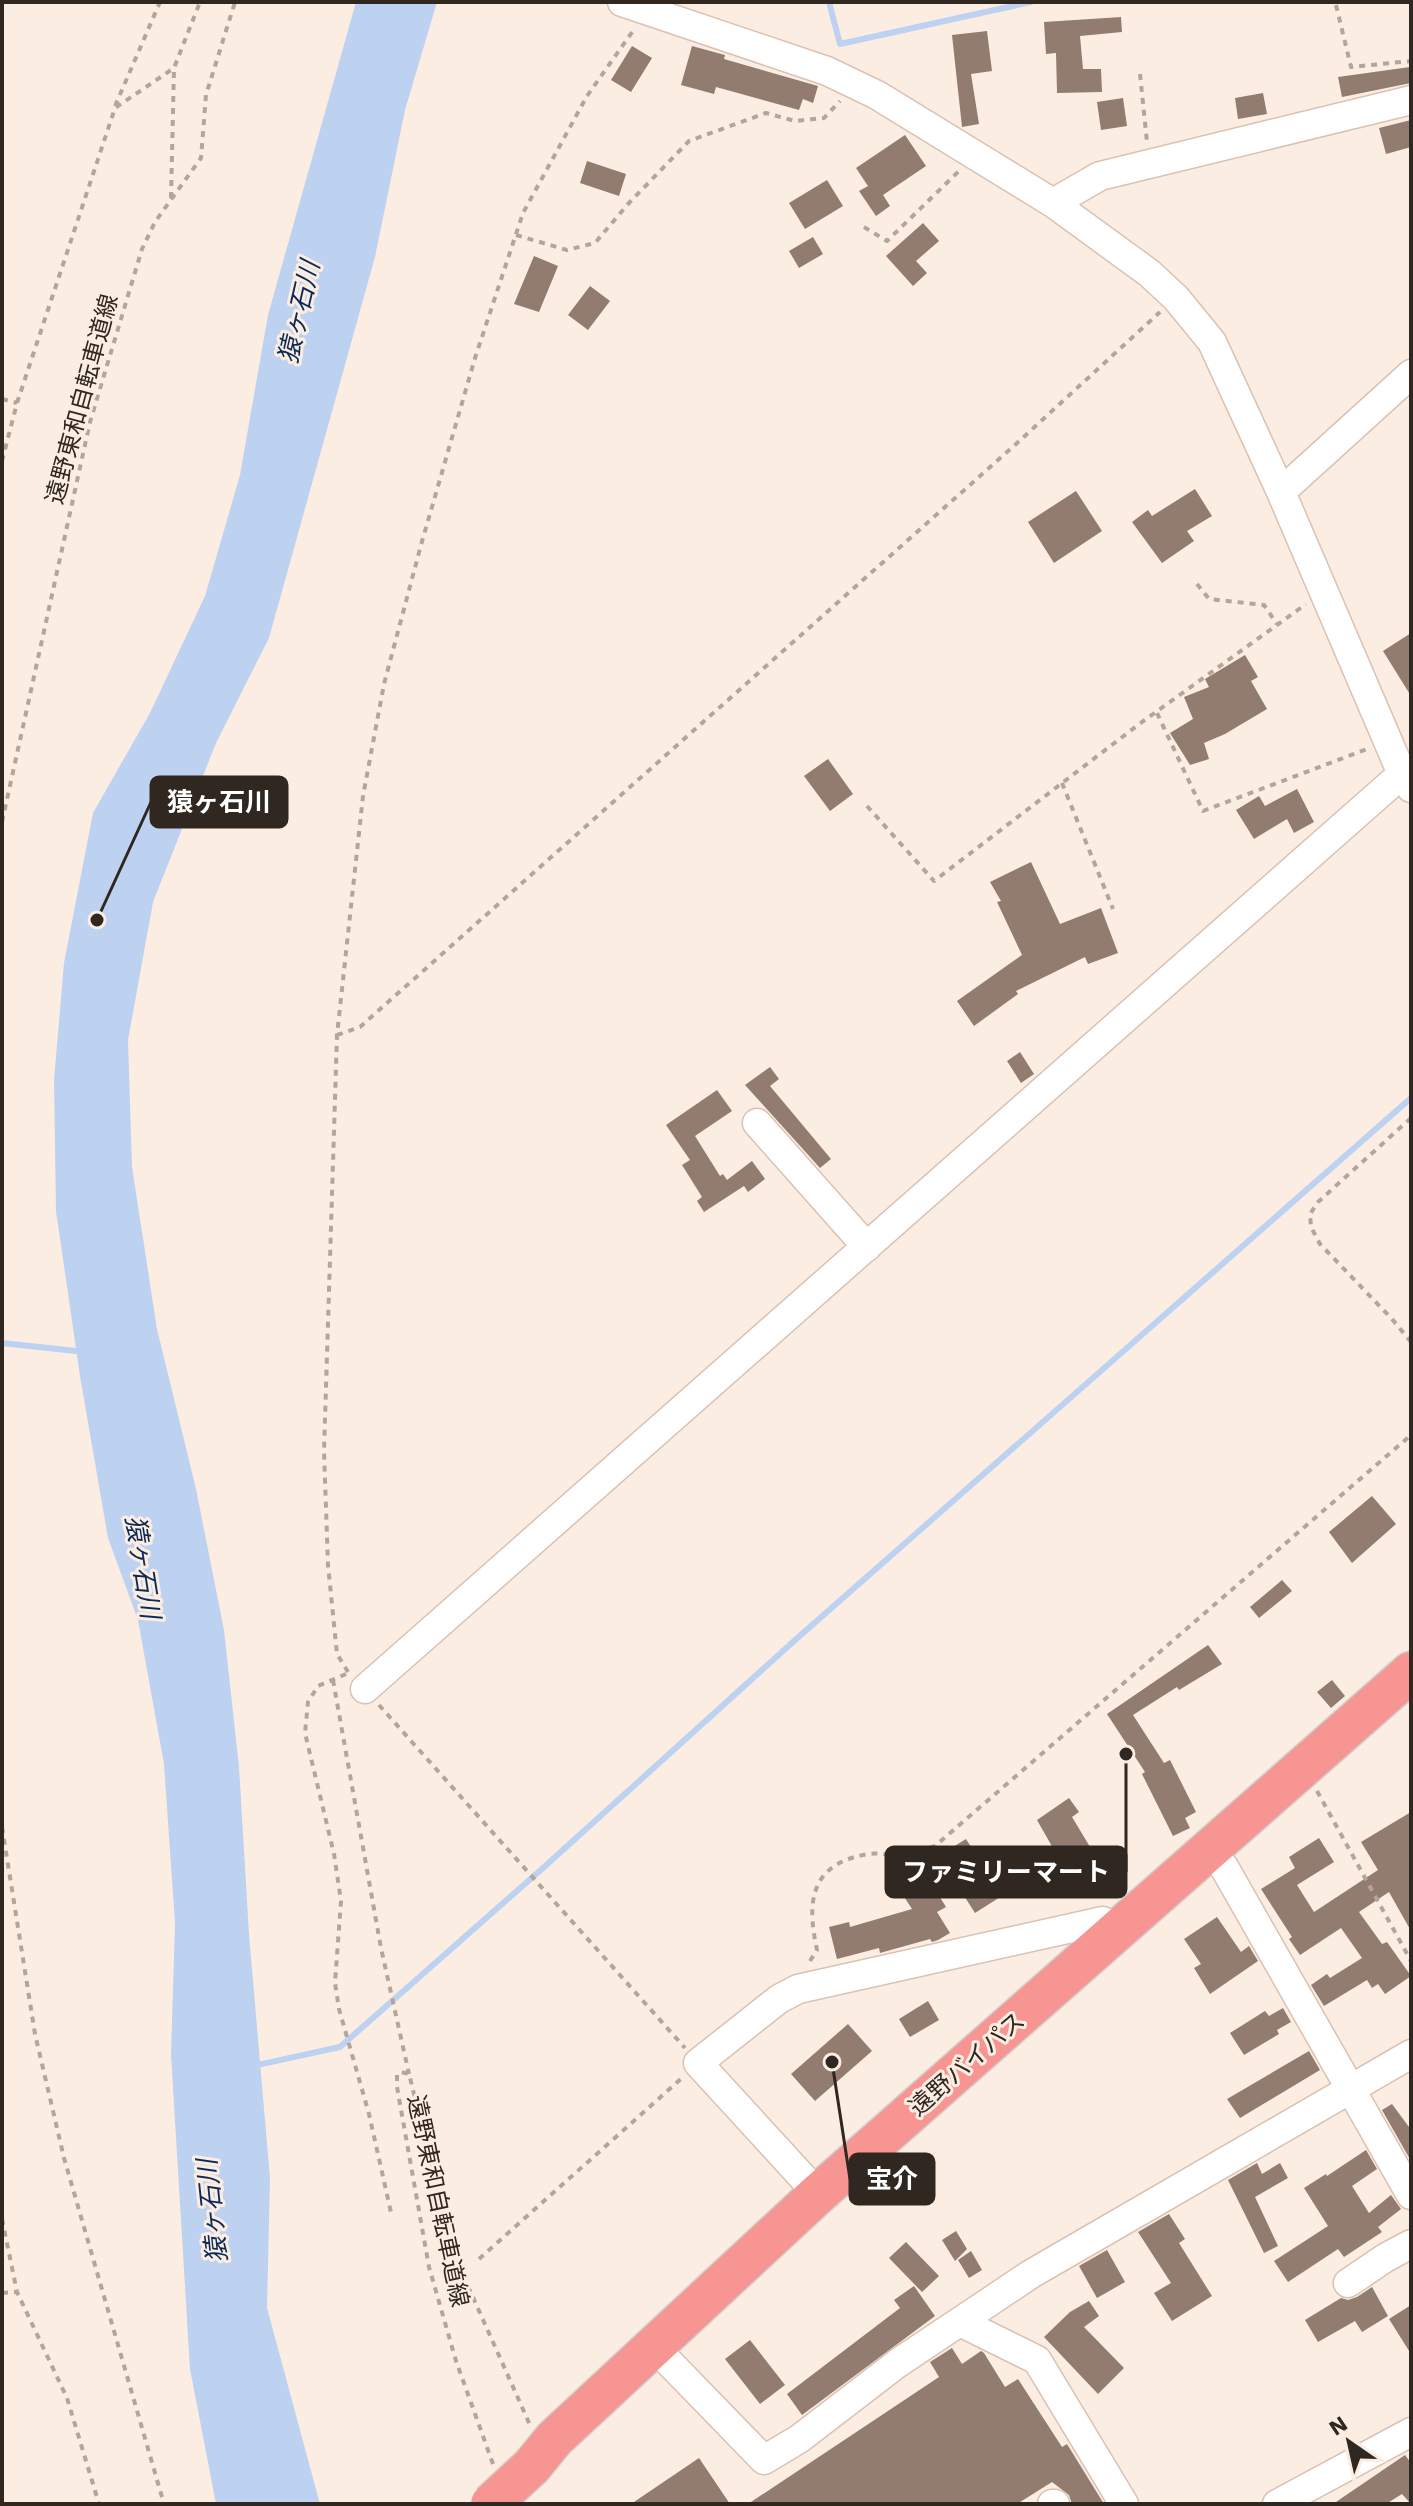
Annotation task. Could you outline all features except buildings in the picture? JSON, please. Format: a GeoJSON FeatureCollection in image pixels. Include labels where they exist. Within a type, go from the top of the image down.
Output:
{"type":"FeatureCollection","features":[{"type":"Feature","properties":{"kind":"highway","name":"遠野バイパス"},"geometry":{"type":"LineString","coordinates":[[516,2475],[818,2194],[1411,1672]]}},
{"type":"Feature","properties":{"kind":"highway","name":"遠野バイパス"},"geometry":{"type":"LineString","coordinates":[[516,2475],[560,2446],[894,2164],[1411,1702]]}},
{"type":"Feature","properties":{"kind":"street"},"geometry":{"type":"LineString","coordinates":[[365,1689],[867,1247],[1401,760],[1212,342],[1176,298],[1149,273],[1053,203],[856,85],[827,71],[632,6]]}},
{"type":"Feature","properties":{"kind":"street"},"geometry":{"type":"LineString","coordinates":[[1053,203],[1100,176],[1411,100]]}},
{"type":"Feature","properties":{"kind":"street"},"geometry":{"type":"LineString","coordinates":[[1281,492],[1411,374]]}},
{"type":"Feature","properties":{"kind":"street"},"geometry":{"type":"LineString","coordinates":[[757,1123],[867,1247]]}},
{"type":"Feature","properties":{"kind":"street"},"geometry":{"type":"LineString","coordinates":[[1224,1867],[1411,2195]]}},
{"type":"Feature","properties":{"kind":"street"},"geometry":{"type":"LineString","coordinates":[[818,2194],[698,2063],[779,1999],[798,1989],[1103,1921],[1120,1930]]}},
{"type":"Feature","properties":{"kind":"street"},"geometry":{"type":"LineString","coordinates":[[664,2357],[764,2460],[799,2439],[898,2363],[1031,2274],[1411,2054]]}},
{"type":"Feature","properties":{"kind":"street"},"geometry":{"type":"LineString","coordinates":[[1348,2283],[1411,2244]]}},
{"type":"Feature","properties":{"kind":"street"},"geometry":{"type":"LineString","coordinates":[[960,2322],[1037,2360],[1124,2504]]}},
{"type":"Feature","properties":{"kind":"street"},"geometry":{"type":"LineString","coordinates":[[1296,2500],[1411,2432]]}},
{"type":"Feature","properties":{"kind":"path"},"geometry":{"type":"LineString","coordinates":[[2,461],[17,403],[115,108],[160,2]]}},
{"type":"Feature","properties":{"kind":"path"},"geometry":{"type":"LineString","coordinates":[[171,199],[174,68],[200,2]]}},
{"type":"Feature","properties":{"kind":"path","name":"遠野東和自転車道線"},"geometry":{"type":"LineString","coordinates":[[2,822],[90,422],[142,249],[155,222],[201,158],[206,95],[235,2]]}},
{"type":"Feature","properties":{"kind":"path"},"geometry":{"type":"LineString","coordinates":[[1336,5],[1351,67],[1411,61]]}},
{"type":"Feature","properties":{"kind":"path"},"geometry":{"type":"LineString","coordinates":[[392,2217],[369,2114],[339,2009],[335,1983],[341,1901],[334,1854],[305,1733],[308,1702],[318,1686],[348,1673],[337,1654],[328,1565],[324,1451],[337,1035],[363,796],[384,684],[421,545],[475,358],[523,213],[632,6]]}},
{"type":"Feature","properties":{"kind":"path"},"geometry":{"type":"LineString","coordinates":[[115,108],[174,68]]}},
{"type":"Feature","properties":{"kind":"path"},"geometry":{"type":"LineString","coordinates":[[1140,74],[1150,164]]}},
{"type":"Feature","properties":{"kind":"path"},"geometry":{"type":"LineString","coordinates":[[516,235],[567,250],[595,243],[689,141],[766,113],[795,121],[824,118],[856,85]]}},
{"type":"Feature","properties":{"kind":"path"},"geometry":{"type":"LineString","coordinates":[[864,227],[887,241],[975,155]]}},
{"type":"Feature","properties":{"kind":"path"},"geometry":{"type":"LineString","coordinates":[[337,1035],[360,1027],[1176,298]]}},
{"type":"Feature","properties":{"kind":"path"},"geometry":{"type":"LineString","coordinates":[[2,399],[17,403]]}},
{"type":"Feature","properties":{"kind":"path"},"geometry":{"type":"LineString","coordinates":[[1197,584],[1209,599],[1264,605],[1277,625]]}},
{"type":"Feature","properties":{"kind":"path"},"geometry":{"type":"LineString","coordinates":[[867,806],[934,881],[1324,591]]}},
{"type":"Feature","properties":{"kind":"path"},"geometry":{"type":"LineString","coordinates":[[1157,713],[1203,811],[1401,760]]}},
{"type":"Feature","properties":{"kind":"path"},"geometry":{"type":"LineString","coordinates":[[1062,783],[1113,909]]}},
{"type":"Feature","properties":{"kind":"path"},"geometry":{"type":"LineString","coordinates":[[1411,1118],[1318,1202],[1310,1214],[1311,1227],[1320,1244],[1411,1342]]}},
{"type":"Feature","properties":{"kind":"path"},"geometry":{"type":"LineString","coordinates":[[798,1989],[817,1950],[811,1922],[813,1894],[819,1879],[837,1863],[865,1854],[913,1855],[935,1846],[1411,1435]]}},
{"type":"Feature","properties":{"kind":"path"},"geometry":{"type":"LineString","coordinates":[[333,1680],[381,1948],[409,2074]]}},
{"type":"Feature","properties":{"kind":"path"},"geometry":{"type":"LineString","coordinates":[[365,1689],[698,2063],[479,2259]]}},
{"type":"Feature","properties":{"kind":"path"},"geometry":{"type":"LineString","coordinates":[[1315,1787],[1411,1961]]}},
{"type":"Feature","properties":{"kind":"path"},"geometry":{"type":"LineString","coordinates":[[2,1827],[35,2034],[64,2158],[164,2504]]}},
{"type":"Feature","properties":{"kind":"path","name":"遠野東和自転車道線"},"geometry":{"type":"LineString","coordinates":[[401,2072],[409,2074],[455,2257],[516,2475],[456,2361],[429,2267],[397,2087],[397,2075],[401,2072]]}},
{"type":"Feature","properties":{"kind":"path"},"geometry":{"type":"LineString","coordinates":[[2,2219],[17,2292],[67,2398],[99,2504]]}},
{"type":"Feature","properties":{"kind":"path"},"geometry":{"type":"LineString","coordinates":[[2,2293],[17,2292]]}},
{"type":"Feature","properties":{"kind":"water"},"geometry":{"type":"Polygon","coordinates":[[[356,2],[437,2],[405,110],[375,257],[269,638],[216,743],[153,902],[128,1040],[132,1167],[157,1329],[196,1489],[224,1630],[239,1767],[249,1934],[270,2178],[267,2308],[320,2504],[216,2504],[190,2369],[171,2055],[175,1923],[164,1764],[138,1620],[108,1538],[80,1376],[56,1211],[54,1080],[64,963],[93,813],[150,713],[205,596],[240,475],[268,315],[356,2]]]}},
{"type":"Feature","properties":{"kind":"waterway"},"geometry":{"type":"LineString","coordinates":[[829,2],[840,44],[1031,2]]}},
{"type":"Feature","properties":{"kind":"waterway"},"geometry":{"type":"LineString","coordinates":[[253,2066],[340,2047],[794,1641],[1411,1098]]}},
{"type":"Feature","properties":{"kind":"waterway"},"geometry":{"type":"LineString","coordinates":[[2,1343],[76,1351]]}},
{"type":"Feature","properties":{"kind":"place","name":"猿ヶ石川"},"geometry":{"type":"Point","coordinates":[97,920]}},
{"type":"Feature","properties":{"kind":"place","name":"ファミリーマート"},"geometry":{"type":"Point","coordinates":[1126,1754]}},
{"type":"Feature","properties":{"kind":"place","name":"宝介"},"geometry":{"type":"Point","coordinates":[832,2062]}}]}
